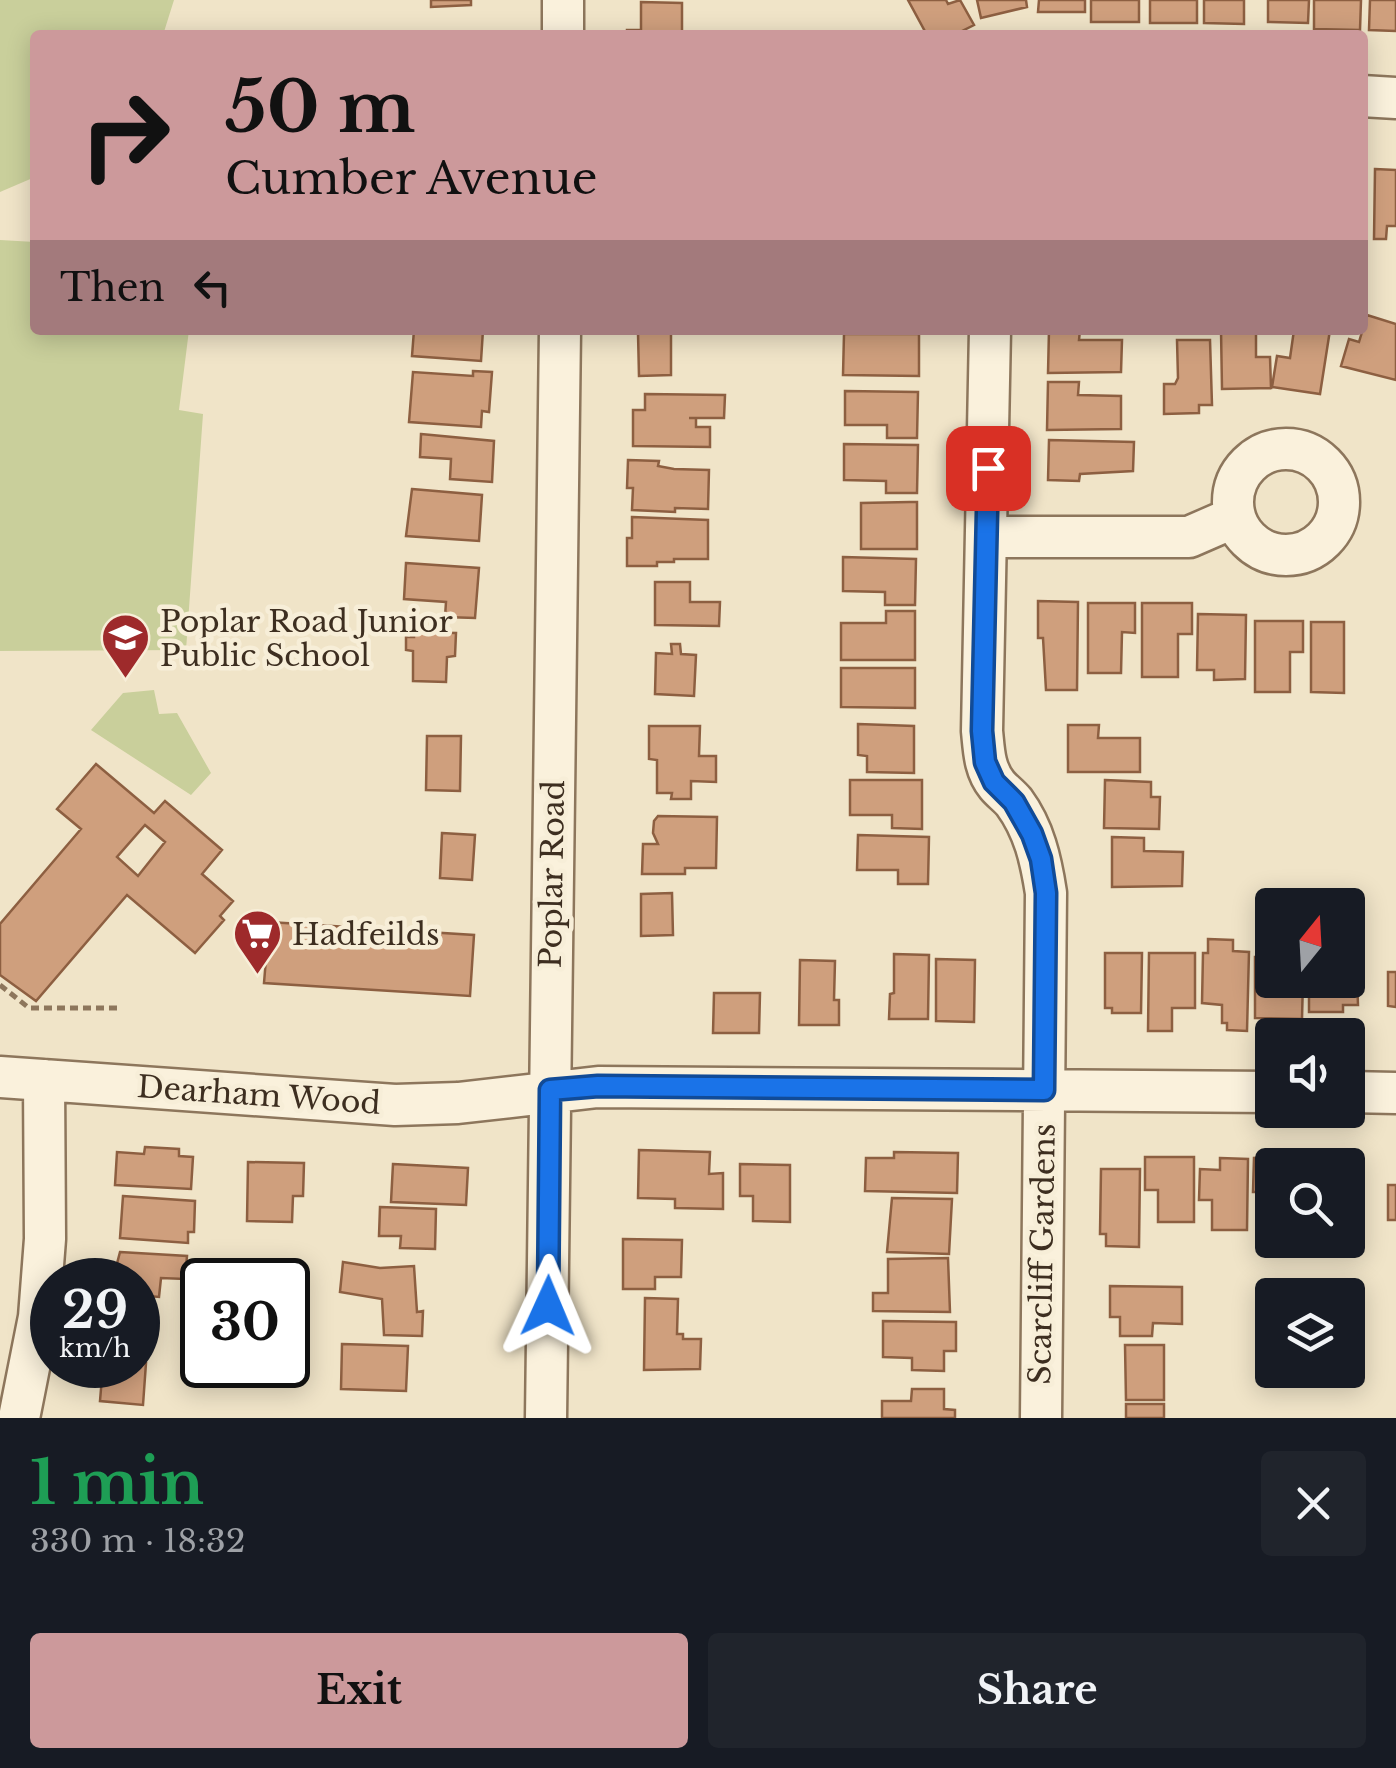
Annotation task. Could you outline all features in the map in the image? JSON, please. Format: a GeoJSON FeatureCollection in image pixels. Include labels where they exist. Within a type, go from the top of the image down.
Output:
{"type":"FeatureCollection","features":[{"type":"Feature","properties":{"kind":"street"},"geometry":{"type":"LineString","coordinates":[[563,0],[563,30]]}},
{"type":"Feature","properties":{"kind":"street"},"geometry":{"type":"LineString","coordinates":[[1368,96],[1396,98]]}},
{"type":"Feature","properties":{"kind":"street","name":"Poplar Road"},"geometry":{"type":"LineString","coordinates":[[546,1418],[534,1093],[560,335]]}},
{"type":"Feature","properties":{"kind":"street","name":"Scarcliff Gardens"},"geometry":{"type":"LineString","coordinates":[[990,335],[982,731],[985,762],[994,782],[1014,802],[1032,834],[1046,893],[1040,1418]]}},
{"type":"Feature","properties":{"kind":"street"},"geometry":{"type":"LineString","coordinates":[[987,538],[1189,537],[1234,517]]}},
{"type":"Feature","properties":{"kind":"street","name":"Dearham Wood"},"geometry":{"type":"LineString","coordinates":[[0,1077],[395,1105],[598,1086],[1255,1092]]}},
{"type":"Feature","properties":{"kind":"street"},"geometry":{"type":"LineString","coordinates":[[19,1418],[38,1317],[45,1239],[44,1080]]}},
{"type":"Feature","properties":{"kind":"street"},"geometry":{"type":"LineString","coordinates":[[1365,1092],[1396,1093]]}},
{"type":"Feature","properties":{"kind":"path"},"geometry":{"type":"LineString","coordinates":[[0,985],[29,1008],[121,1008]]}},
{"type":"Feature","properties":{"kind":"green space"},"geometry":{"type":"Polygon","coordinates":[[[0,0],[174,0],[165,30],[30,30],[30,179],[0,192],[0,0]]]}},
{"type":"Feature","properties":{"kind":"green space"},"geometry":{"type":"Polygon","coordinates":[[[0,240],[30,242],[30,335],[188,335],[179,410],[203,414],[186,650],[0,651],[0,240]]]}},
{"type":"Feature","properties":{"kind":"green space"},"geometry":{"type":"Polygon","coordinates":[[[154,690],[159,714],[177,713],[211,773],[191,795],[91,730],[123,693],[154,690]]]}},
{"type":"Feature","properties":{"kind":"building"},"geometry":{"type":"Polygon","coordinates":[[[431,0],[471,0],[471,5],[431,7],[431,0]]]}},
{"type":"Feature","properties":{"kind":"building"},"geometry":{"type":"Polygon","coordinates":[[[908,0],[946,0],[948,4],[960,0],[974,25],[964,30],[924,30],[908,0]]]}},
{"type":"Feature","properties":{"kind":"building"},"geometry":{"type":"Polygon","coordinates":[[[977,0],[1026,0],[1027,7],[981,18],[977,0]]]}},
{"type":"Feature","properties":{"kind":"building"},"geometry":{"type":"Polygon","coordinates":[[[1039,0],[1085,0],[1085,12],[1038,12],[1039,0]]]}},
{"type":"Feature","properties":{"kind":"building"},"geometry":{"type":"Polygon","coordinates":[[[1091,0],[1139,0],[1139,22],[1091,22],[1091,0]]]}},
{"type":"Feature","properties":{"kind":"building"},"geometry":{"type":"Polygon","coordinates":[[[1150,0],[1197,0],[1197,23],[1150,23],[1150,0]]]}},
{"type":"Feature","properties":{"kind":"building"},"geometry":{"type":"Polygon","coordinates":[[[1204,0],[1244,0],[1244,24],[1204,23],[1204,0]]]}},
{"type":"Feature","properties":{"kind":"building"},"geometry":{"type":"Polygon","coordinates":[[[1268,0],[1309,0],[1308,23],[1268,22],[1268,0]]]}},
{"type":"Feature","properties":{"kind":"building"},"geometry":{"type":"Polygon","coordinates":[[[1314,0],[1361,0],[1360,30],[1314,29],[1314,0]]]}},
{"type":"Feature","properties":{"kind":"building"},"geometry":{"type":"Polygon","coordinates":[[[1370,0],[1396,0],[1396,31],[1369,30],[1370,0]]]}},
{"type":"Feature","properties":{"kind":"building"},"geometry":{"type":"Polygon","coordinates":[[[641,2],[682,3],[682,30],[641,30],[641,2]]]}},
{"type":"Feature","properties":{"kind":"building"},"geometry":{"type":"Polygon","coordinates":[[[1375,169],[1396,170],[1396,226],[1387,226],[1386,239],[1374,239],[1375,169]]]}},
{"type":"Feature","properties":{"kind":"building"},"geometry":{"type":"Polygon","coordinates":[[[1368,315],[1396,324],[1396,380],[1341,366],[1349,339],[1359,342],[1361,335],[1368,335],[1368,315]]]}},
{"type":"Feature","properties":{"kind":"building"},"geometry":{"type":"Polygon","coordinates":[[[414,335],[483,335],[481,361],[412,356],[414,335]]]}},
{"type":"Feature","properties":{"kind":"building"},"geometry":{"type":"Polygon","coordinates":[[[638,335],[671,335],[671,375],[639,376],[638,335]]]}},
{"type":"Feature","properties":{"kind":"building"},"geometry":{"type":"Polygon","coordinates":[[[844,335],[919,335],[919,376],[843,375],[844,335]]]}},
{"type":"Feature","properties":{"kind":"building"},"geometry":{"type":"Polygon","coordinates":[[[1049,335],[1122,340],[1121,372],[1048,373],[1049,335]]]}},
{"type":"Feature","properties":{"kind":"building"},"geometry":{"type":"Polygon","coordinates":[[[1221,335],[1256,335],[1256,357],[1270,357],[1271,388],[1222,389],[1221,335]]]}},
{"type":"Feature","properties":{"kind":"building"},"geometry":{"type":"Polygon","coordinates":[[[1293,335],[1329,335],[1320,394],[1272,387],[1277,356],[1290,358],[1293,335]]]}},
{"type":"Feature","properties":{"kind":"building"},"geometry":{"type":"Polygon","coordinates":[[[1177,340],[1210,340],[1212,405],[1199,405],[1199,413],[1164,414],[1164,384],[1175,384],[1178,378],[1177,340]]]}},
{"type":"Feature","properties":{"kind":"building"},"geometry":{"type":"Polygon","coordinates":[[[473,371],[492,372],[489,412],[482,411],[481,427],[409,422],[413,372],[473,376],[473,371]]]}},
{"type":"Feature","properties":{"kind":"building"},"geometry":{"type":"Polygon","coordinates":[[[1048,382],[1079,382],[1078,395],[1121,396],[1121,429],[1047,430],[1048,382]]]}},
{"type":"Feature","properties":{"kind":"building"},"geometry":{"type":"Polygon","coordinates":[[[845,391],[918,392],[917,438],[887,438],[887,425],[845,425],[845,391]]]}},
{"type":"Feature","properties":{"kind":"building"},"geometry":{"type":"Polygon","coordinates":[[[645,394],[725,395],[724,418],[696,418],[696,427],[710,427],[710,447],[633,446],[633,410],[645,410],[645,394]]]}},
{"type":"Feature","properties":{"kind":"building"},"geometry":{"type":"Polygon","coordinates":[[[421,434],[494,441],[492,482],[450,479],[451,459],[420,457],[421,434]]]}},
{"type":"Feature","properties":{"kind":"building"},"geometry":{"type":"Polygon","coordinates":[[[1049,440],[1134,442],[1133,471],[1080,474],[1079,481],[1048,480],[1049,440]]]}},
{"type":"Feature","properties":{"kind":"building"},"geometry":{"type":"Polygon","coordinates":[[[844,444],[918,445],[917,493],[886,493],[886,481],[844,480],[844,444]]]}},
{"type":"Feature","properties":{"kind":"building"},"geometry":{"type":"Polygon","coordinates":[[[628,460],[659,461],[658,466],[674,469],[709,470],[708,509],[632,510],[633,488],[627,488],[628,460]]]}},
{"type":"Feature","properties":{"kind":"building"},"geometry":{"type":"Polygon","coordinates":[[[412,489],[482,495],[479,541],[406,536],[412,489]]]}},
{"type":"Feature","properties":{"kind":"building"},"geometry":{"type":"Polygon","coordinates":[[[917,502],[917,549],[861,549],[861,503],[917,502]]]}},
{"type":"Feature","properties":{"kind":"building"},"geometry":{"type":"Polygon","coordinates":[[[632,517],[708,520],[708,559],[627,566],[632,517]]]}},
{"type":"Feature","properties":{"kind":"building"},"geometry":{"type":"Polygon","coordinates":[[[843,557],[916,559],[915,605],[885,605],[885,592],[843,591],[843,557]]]}},
{"type":"Feature","properties":{"kind":"building"},"geometry":{"type":"Polygon","coordinates":[[[406,563],[479,568],[475,618],[445,617],[446,602],[404,599],[406,563]]]}},
{"type":"Feature","properties":{"kind":"building"},"geometry":{"type":"Polygon","coordinates":[[[655,582],[690,582],[690,602],[720,602],[719,626],[655,625],[655,582]]]}},
{"type":"Feature","properties":{"kind":"building"},"geometry":{"type":"Polygon","coordinates":[[[1038,601],[1078,602],[1077,690],[1046,690],[1043,638],[1038,638],[1038,601]]]}},
{"type":"Feature","properties":{"kind":"building"},"geometry":{"type":"Polygon","coordinates":[[[1088,603],[1135,603],[1135,633],[1122,632],[1121,673],[1088,673],[1088,603]]]}},
{"type":"Feature","properties":{"kind":"building"},"geometry":{"type":"Polygon","coordinates":[[[1142,603],[1192,603],[1192,634],[1178,634],[1178,677],[1142,677],[1142,603]]]}},
{"type":"Feature","properties":{"kind":"building"},"geometry":{"type":"Polygon","coordinates":[[[886,611],[915,611],[915,660],[841,660],[841,623],[886,623],[886,611]]]}},
{"type":"Feature","properties":{"kind":"building"},"geometry":{"type":"Polygon","coordinates":[[[1198,614],[1246,615],[1245,679],[1214,680],[1214,670],[1197,670],[1198,614]]]}},
{"type":"Feature","properties":{"kind":"building"},"geometry":{"type":"Polygon","coordinates":[[[1255,621],[1303,621],[1303,652],[1290,652],[1290,692],[1255,692],[1255,621]]]}},
{"type":"Feature","properties":{"kind":"building"},"geometry":{"type":"Polygon","coordinates":[[[1311,622],[1344,622],[1344,693],[1311,692],[1311,622]]]}},
{"type":"Feature","properties":{"kind":"building"},"geometry":{"type":"Polygon","coordinates":[[[414,632],[456,633],[455,656],[447,657],[446,682],[413,681],[413,651],[406,650],[406,637],[414,637],[414,632]]]}},
{"type":"Feature","properties":{"kind":"building"},"geometry":{"type":"Polygon","coordinates":[[[671,644],[680,644],[681,654],[696,655],[694,696],[655,694],[656,653],[672,654],[671,644]]]}},
{"type":"Feature","properties":{"kind":"building"},"geometry":{"type":"Polygon","coordinates":[[[841,668],[915,668],[915,708],[841,707],[841,668]]]}},
{"type":"Feature","properties":{"kind":"building"},"geometry":{"type":"Polygon","coordinates":[[[858,724],[914,726],[914,773],[867,772],[867,756],[858,755],[858,724]]]}},
{"type":"Feature","properties":{"kind":"building"},"geometry":{"type":"Polygon","coordinates":[[[1068,725],[1099,725],[1098,738],[1140,738],[1140,772],[1068,772],[1068,725]]]}},
{"type":"Feature","properties":{"kind":"building"},"geometry":{"type":"Polygon","coordinates":[[[649,726],[700,726],[699,756],[716,756],[716,782],[691,781],[691,799],[671,799],[672,793],[657,793],[657,760],[649,759],[649,726]]]}},
{"type":"Feature","properties":{"kind":"building"},"geometry":{"type":"Polygon","coordinates":[[[427,736],[461,736],[460,791],[426,790],[427,736]]]}},
{"type":"Feature","properties":{"kind":"building"},"geometry":{"type":"Polygon","coordinates":[[[96,764],[154,813],[165,801],[222,850],[202,874],[233,901],[220,916],[224,920],[195,953],[127,895],[36,1001],[0,975],[0,924],[81,829],[57,809],[96,764]],[[145,825],[117,857],[138,876],[165,842],[145,825]]]}},
{"type":"Feature","properties":{"kind":"building"},"geometry":{"type":"Polygon","coordinates":[[[850,780],[922,780],[922,829],[892,828],[892,815],[850,815],[850,780]]]}},
{"type":"Feature","properties":{"kind":"building"},"geometry":{"type":"Polygon","coordinates":[[[1105,780],[1151,782],[1151,797],[1160,797],[1159,829],[1104,828],[1105,780]]]}},
{"type":"Feature","properties":{"kind":"building"},"geometry":{"type":"Polygon","coordinates":[[[658,816],[717,817],[716,868],[685,868],[685,874],[642,874],[643,844],[658,844],[653,833],[658,816]]]}},
{"type":"Feature","properties":{"kind":"building"},"geometry":{"type":"Polygon","coordinates":[[[442,833],[475,835],[472,880],[440,878],[442,833]]]}},
{"type":"Feature","properties":{"kind":"building"},"geometry":{"type":"Polygon","coordinates":[[[858,835],[929,837],[928,884],[898,884],[898,870],[857,870],[858,835]]]}},
{"type":"Feature","properties":{"kind":"building"},"geometry":{"type":"Polygon","coordinates":[[[1112,837],[1144,838],[1144,851],[1183,852],[1182,886],[1112,887],[1112,837]]]}},
{"type":"Feature","properties":{"kind":"building"},"geometry":{"type":"Polygon","coordinates":[[[672,893],[673,935],[641,936],[641,894],[672,893]]]}},
{"type":"Feature","properties":{"kind":"building"},"geometry":{"type":"Polygon","coordinates":[[[269,922],[474,935],[470,996],[264,983],[269,922]]]}},
{"type":"Feature","properties":{"kind":"building"},"geometry":{"type":"Polygon","coordinates":[[[1208,939],[1233,940],[1233,951],[1249,952],[1247,1031],[1227,1030],[1227,1023],[1222,1023],[1222,1005],[1202,1003],[1203,953],[1208,953],[1208,939]]]}},
{"type":"Feature","properties":{"kind":"building"},"geometry":{"type":"Polygon","coordinates":[[[1105,953],[1142,953],[1141,1013],[1112,1013],[1112,1008],[1105,1008],[1105,953]]]}},
{"type":"Feature","properties":{"kind":"building"},"geometry":{"type":"Polygon","coordinates":[[[1149,953],[1195,953],[1195,1008],[1172,1008],[1172,1031],[1148,1031],[1149,953]]]}},
{"type":"Feature","properties":{"kind":"building"},"geometry":{"type":"Polygon","coordinates":[[[894,954],[929,955],[928,1019],[889,1019],[894,954]]]}},
{"type":"Feature","properties":{"kind":"building"},"geometry":{"type":"Polygon","coordinates":[[[936,959],[975,960],[974,1022],[936,1021],[936,959]]]}},
{"type":"Feature","properties":{"kind":"building"},"geometry":{"type":"Polygon","coordinates":[[[800,960],[835,961],[834,1000],[839,1000],[839,1025],[799,1025],[800,960]]]}},
{"type":"Feature","properties":{"kind":"building"},"geometry":{"type":"Polygon","coordinates":[[[1388,972],[1396,972],[1396,1007],[1388,1006],[1388,972]]]}},
{"type":"Feature","properties":{"kind":"building"},"geometry":{"type":"Polygon","coordinates":[[[714,993],[760,993],[759,1033],[713,1033],[714,993]]]}},
{"type":"Feature","properties":{"kind":"building"},"geometry":{"type":"Polygon","coordinates":[[[1255,998],[1303,998],[1302,1018],[1255,1018],[1255,998]]]}},
{"type":"Feature","properties":{"kind":"building"},"geometry":{"type":"Polygon","coordinates":[[[1309,998],[1358,998],[1358,1005],[1343,1005],[1343,1012],[1309,1012],[1309,998]]]}},
{"type":"Feature","properties":{"kind":"building"},"geometry":{"type":"Polygon","coordinates":[[[145,1147],[179,1149],[179,1156],[193,1157],[191,1189],[115,1185],[117,1152],[144,1154],[145,1147]]]}},
{"type":"Feature","properties":{"kind":"building"},"geometry":{"type":"Polygon","coordinates":[[[639,1150],[710,1152],[709,1174],[723,1173],[723,1209],[675,1208],[675,1199],[638,1198],[639,1150]]]}},
{"type":"Feature","properties":{"kind":"building"},"geometry":{"type":"Polygon","coordinates":[[[894,1152],[958,1153],[957,1193],[865,1191],[866,1158],[894,1158],[894,1152]]]}},
{"type":"Feature","properties":{"kind":"building"},"geometry":{"type":"Polygon","coordinates":[[[1145,1157],[1194,1157],[1194,1222],[1158,1222],[1158,1190],[1145,1190],[1145,1157]]]}},
{"type":"Feature","properties":{"kind":"building"},"geometry":{"type":"Polygon","coordinates":[[[1220,1158],[1248,1159],[1247,1230],[1212,1230],[1212,1200],[1199,1200],[1200,1169],[1220,1170],[1220,1158]]]}},
{"type":"Feature","properties":{"kind":"building"},"geometry":{"type":"Polygon","coordinates":[[[248,1162],[304,1163],[303,1196],[293,1196],[292,1222],[247,1221],[248,1162]]]}},
{"type":"Feature","properties":{"kind":"building"},"geometry":{"type":"Polygon","coordinates":[[[393,1164],[468,1168],[466,1205],[391,1202],[393,1164]]]}},
{"type":"Feature","properties":{"kind":"building"},"geometry":{"type":"Polygon","coordinates":[[[740,1164],[790,1165],[790,1222],[753,1221],[753,1196],[740,1196],[740,1164]]]}},
{"type":"Feature","properties":{"kind":"building"},"geometry":{"type":"Polygon","coordinates":[[[1101,1169],[1140,1169],[1139,1247],[1106,1246],[1106,1234],[1100,1234],[1101,1169]]]}},
{"type":"Feature","properties":{"kind":"building"},"geometry":{"type":"Polygon","coordinates":[[[1388,1185],[1396,1185],[1396,1220],[1388,1220],[1388,1185]]]}},
{"type":"Feature","properties":{"kind":"building"},"geometry":{"type":"Polygon","coordinates":[[[123,1196],[195,1201],[194,1232],[188,1232],[188,1243],[120,1238],[123,1196]]]}},
{"type":"Feature","properties":{"kind":"building"},"geometry":{"type":"Polygon","coordinates":[[[892,1198],[952,1199],[949,1254],[887,1252],[892,1198]]]}},
{"type":"Feature","properties":{"kind":"building"},"geometry":{"type":"Polygon","coordinates":[[[380,1207],[436,1209],[435,1249],[400,1248],[401,1236],[379,1236],[380,1207]]]}},
{"type":"Feature","properties":{"kind":"building"},"geometry":{"type":"Polygon","coordinates":[[[623,1239],[682,1240],[681,1277],[655,1277],[655,1289],[623,1289],[623,1239]]]}},
{"type":"Feature","properties":{"kind":"building"},"geometry":{"type":"Polygon","coordinates":[[[120,1252],[187,1256],[180,1258],[180,1279],[161,1278],[160,1288],[160,1258],[118,1258],[120,1252]]]}},
{"type":"Feature","properties":{"kind":"building"},"geometry":{"type":"Polygon","coordinates":[[[948,1258],[950,1312],[873,1311],[873,1293],[888,1293],[888,1259],[948,1258]]]}},
{"type":"Feature","properties":{"kind":"building"},"geometry":{"type":"Polygon","coordinates":[[[343,1262],[380,1268],[414,1266],[417,1312],[423,1311],[422,1336],[384,1335],[382,1299],[340,1292],[343,1262]]]}},
{"type":"Feature","properties":{"kind":"building"},"geometry":{"type":"Polygon","coordinates":[[[1110,1286],[1182,1287],[1182,1324],[1153,1323],[1152,1336],[1120,1336],[1120,1317],[1110,1317],[1110,1286]]]}},
{"type":"Feature","properties":{"kind":"building"},"geometry":{"type":"Polygon","coordinates":[[[645,1298],[678,1299],[677,1334],[683,1334],[683,1339],[701,1339],[700,1369],[644,1370],[645,1298]]]}},
{"type":"Feature","properties":{"kind":"building"},"geometry":{"type":"Polygon","coordinates":[[[883,1321],[956,1322],[956,1351],[944,1351],[944,1371],[912,1370],[912,1358],[883,1357],[883,1321]]]}},
{"type":"Feature","properties":{"kind":"building"},"geometry":{"type":"Polygon","coordinates":[[[342,1344],[408,1346],[406,1391],[341,1389],[342,1344]]]}},
{"type":"Feature","properties":{"kind":"building"},"geometry":{"type":"Polygon","coordinates":[[[1125,1345],[1164,1345],[1164,1400],[1126,1400],[1125,1345]]]}},
{"type":"Feature","properties":{"kind":"building"},"geometry":{"type":"Polygon","coordinates":[[[101,1388],[144,1388],[143,1405],[100,1401],[101,1388]]]}},
{"type":"Feature","properties":{"kind":"building"},"geometry":{"type":"Polygon","coordinates":[[[912,1389],[944,1389],[944,1409],[955,1410],[955,1418],[882,1418],[882,1401],[911,1401],[912,1389]]]}},
{"type":"Feature","properties":{"kind":"building"},"geometry":{"type":"Polygon","coordinates":[[[1126,1404],[1164,1404],[1164,1418],[1126,1418],[1126,1404]]]}},
{"type":"Feature","properties":{"kind":"place","name":"Poplar Road Junior Public School"},"geometry":{"type":"Point","coordinates":[125,680]}},
{"type":"Feature","properties":{"kind":"place","name":"Hadfeilds"},"geometry":{"type":"Point","coordinates":[257,976]}},
{"type":"Feature","properties":{"kind":"route"},"geometry":{"type":"LineString","coordinates":[[548,1306],[550,1090],[598,1086],[1044,1090],[1046,893],[1041,859],[1014,802],[994,782],[985,762],[982,731],[988,468]]}}]}
